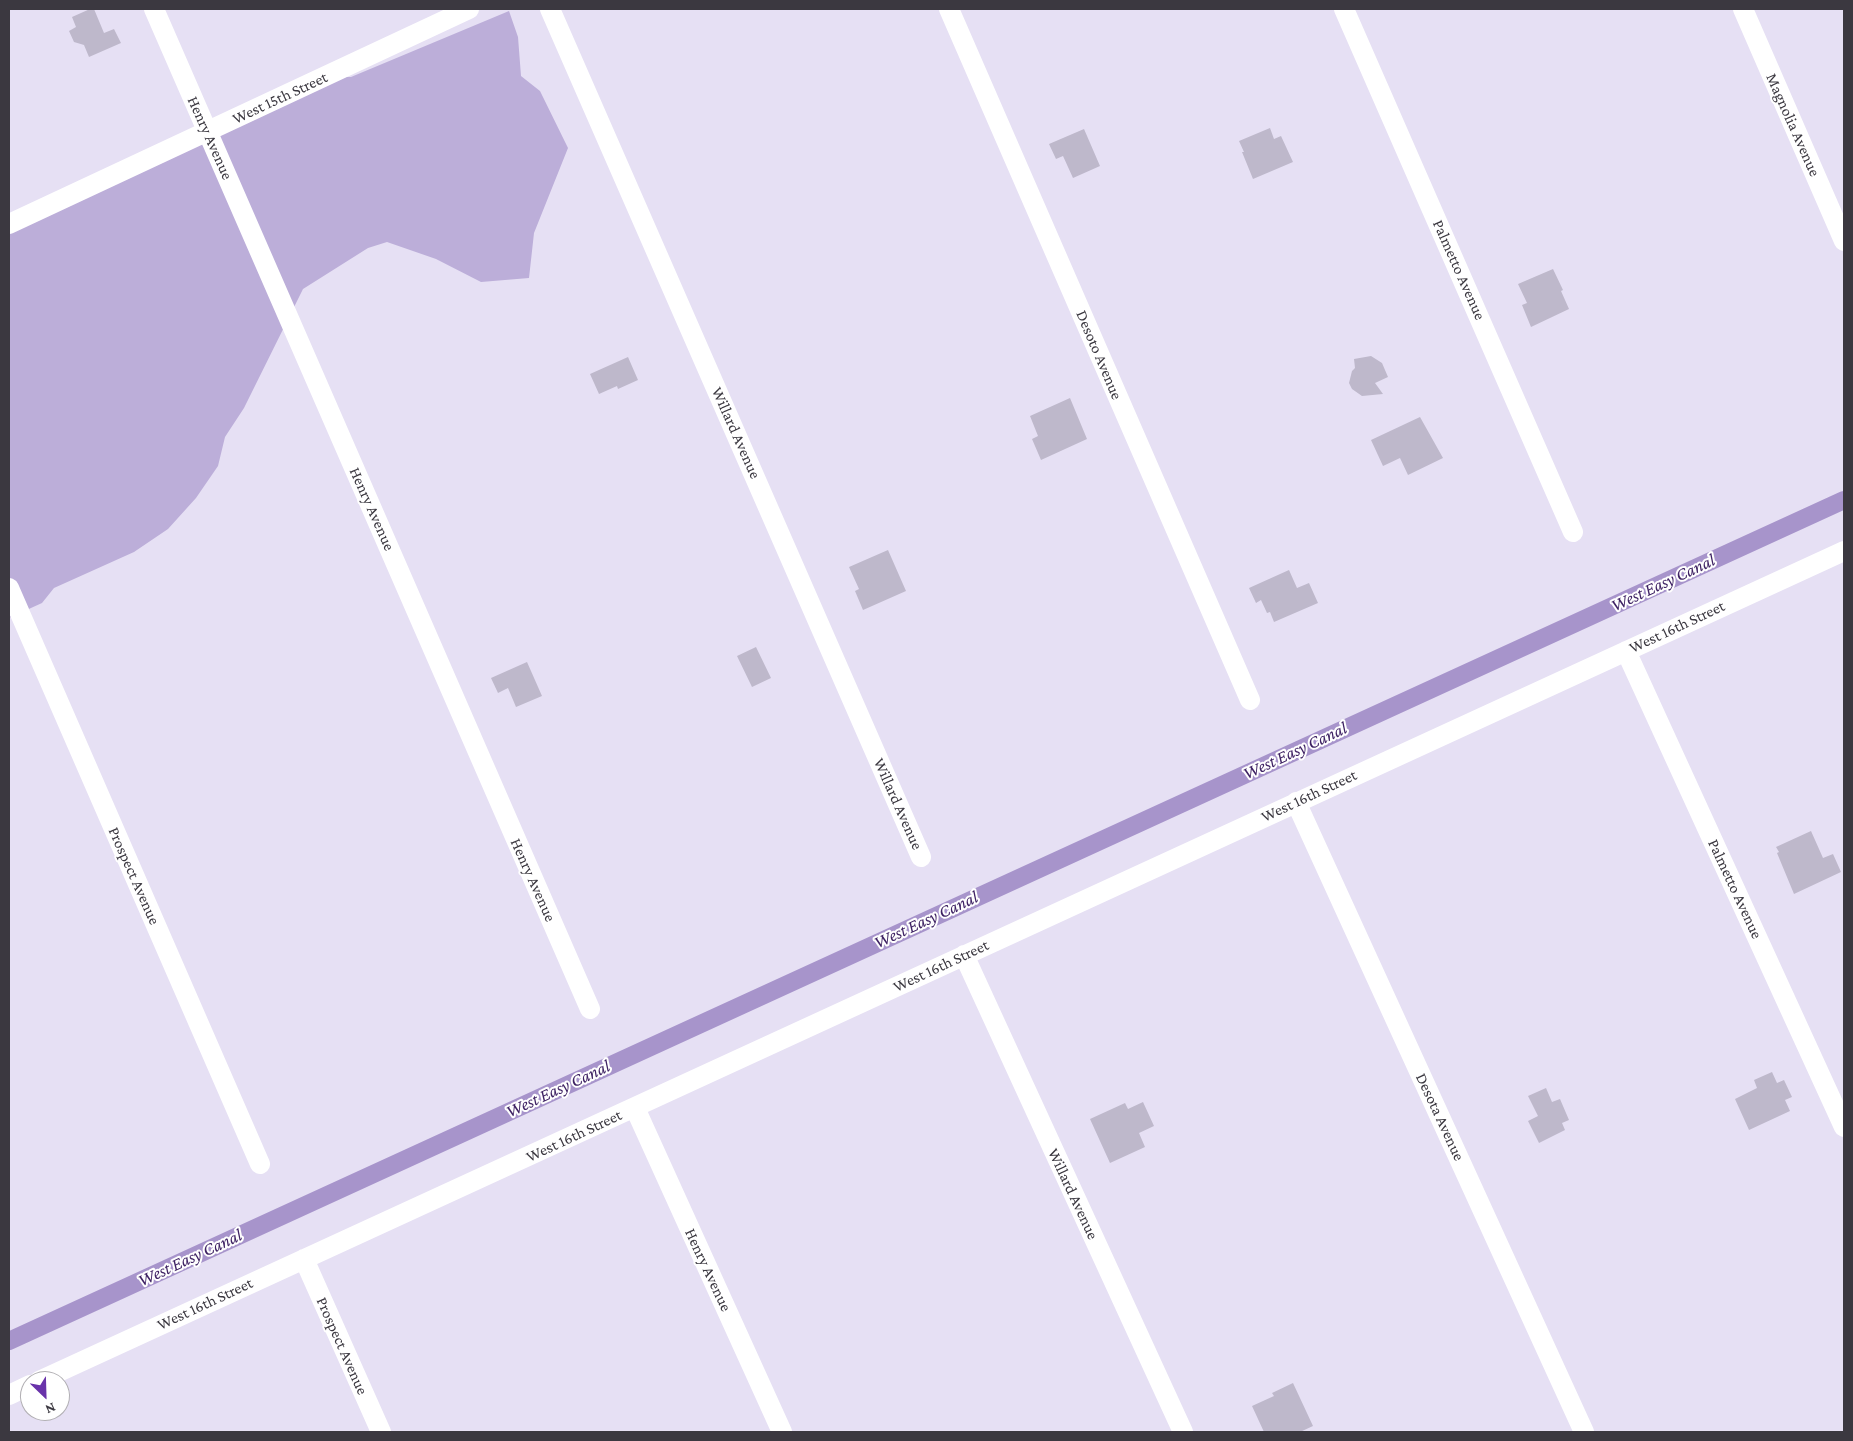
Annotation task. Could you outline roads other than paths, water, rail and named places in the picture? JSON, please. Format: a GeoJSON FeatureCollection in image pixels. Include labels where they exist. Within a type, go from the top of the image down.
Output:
{"type":"FeatureCollection","features":[{"type":"Feature","properties":{"kind":"street","name":"Henry Avenue"},"geometry":{"type":"LineString","coordinates":[[154,9],[590,1009]]}},
{"type":"Feature","properties":{"kind":"street","name":"West 15th Street"},"geometry":{"type":"LineString","coordinates":[[9,224],[469,9]]}},
{"type":"Feature","properties":{"kind":"street","name":"Willard Avenue"},"geometry":{"type":"LineString","coordinates":[[550,9],[921,857]]}},
{"type":"Feature","properties":{"kind":"street","name":"Desoto Avenue"},"geometry":{"type":"LineString","coordinates":[[949,9],[1250,700]]}},
{"type":"Feature","properties":{"kind":"street","name":"Palmetto Avenue"},"geometry":{"type":"LineString","coordinates":[[1344,9],[1572,532]]}},
{"type":"Feature","properties":{"kind":"street","name":"Magnolia Avenue"},"geometry":{"type":"LineString","coordinates":[[1743,9],[1844,241]]}},
{"type":"Feature","properties":{"kind":"street","name":"West 16th Street"},"geometry":{"type":"LineString","coordinates":[[60,1371],[1844,551]]}},
{"type":"Feature","properties":{"kind":"street","name":"Prospect Avenue"},"geometry":{"type":"LineString","coordinates":[[9,588],[260,1164]]}},
{"type":"Feature","properties":{"kind":"street","name":"Palmetto Avenue"},"geometry":{"type":"LineString","coordinates":[[1626,651],[1844,1127]]}},
{"type":"Feature","properties":{"kind":"street","name":"Desota Avenue"},"geometry":{"type":"LineString","coordinates":[[1296,802],[1584,1432]]}},
{"type":"Feature","properties":{"kind":"street","name":"Willard Avenue"},"geometry":{"type":"LineString","coordinates":[[964,955],[1183,1432]]}},
{"type":"Feature","properties":{"kind":"street","name":"Henry Avenue"},"geometry":{"type":"LineString","coordinates":[[635,1108],[782,1432]]}},
{"type":"Feature","properties":{"kind":"street","name":"Prospect Avenue"},"geometry":{"type":"LineString","coordinates":[[304,1259],[381,1432]]}},
{"type":"Feature","properties":{"kind":"waterway","name":"West Easy Canal"},"geometry":{"type":"LineString","coordinates":[[9,1341],[1844,500]]}}]}
